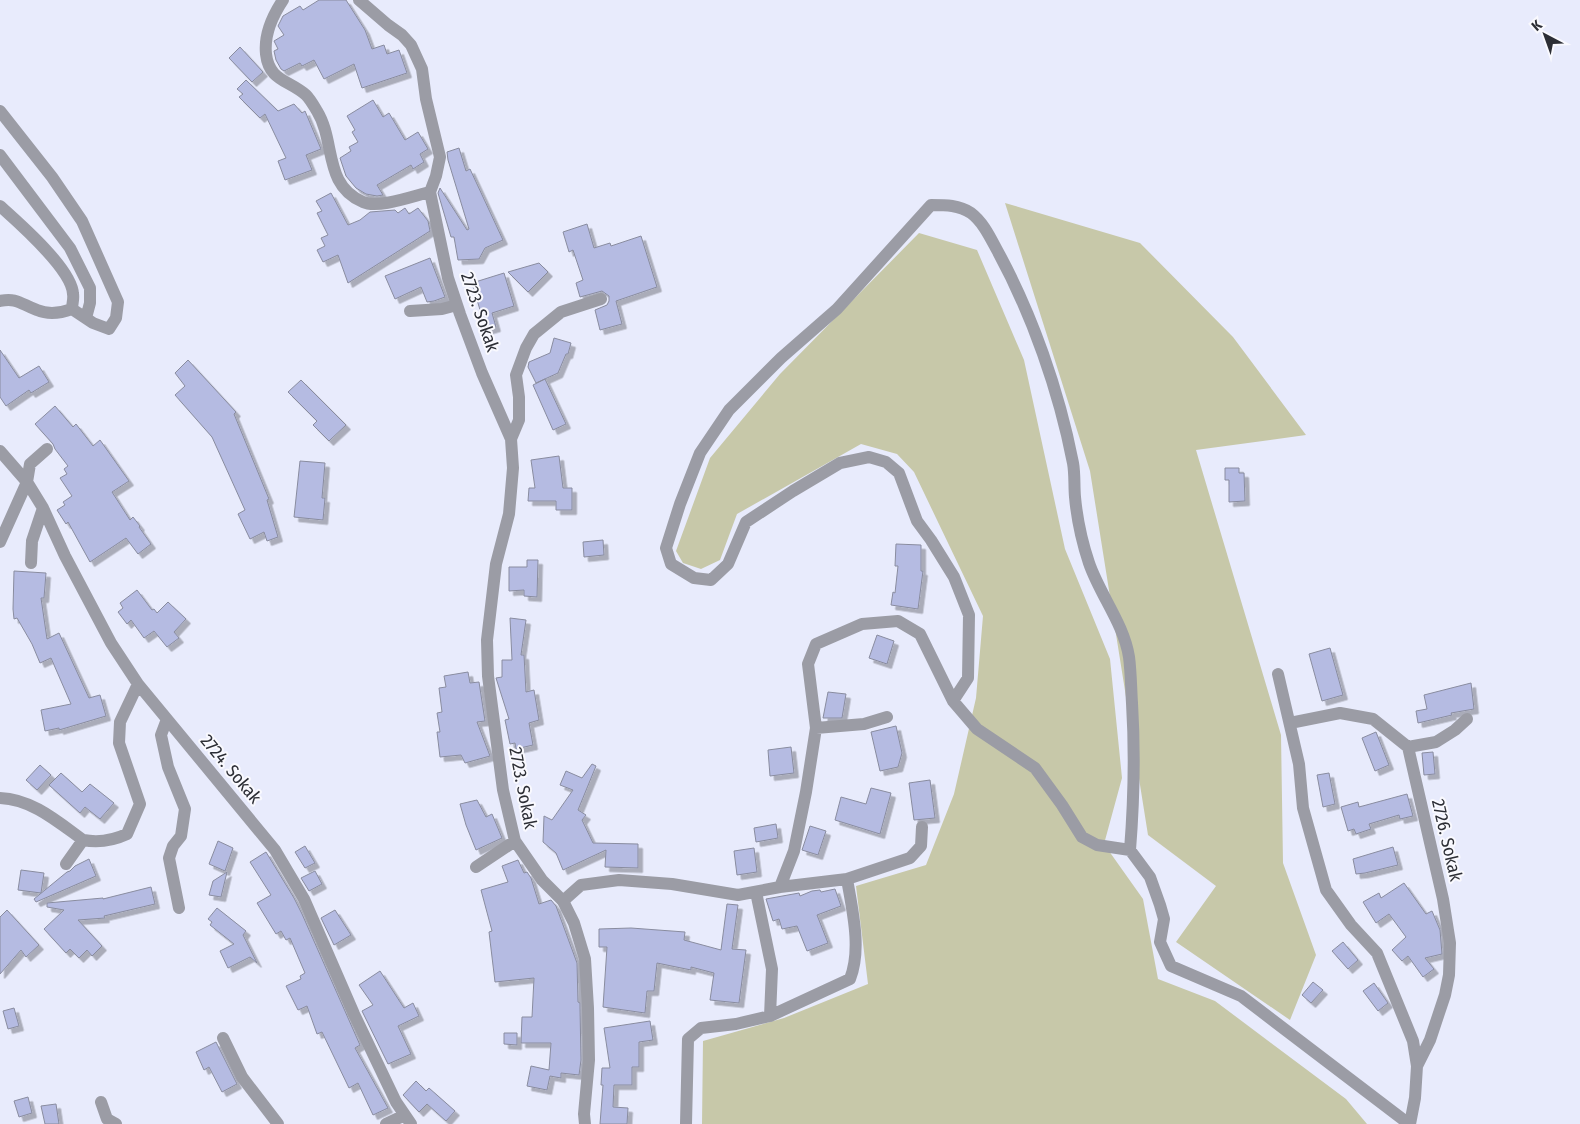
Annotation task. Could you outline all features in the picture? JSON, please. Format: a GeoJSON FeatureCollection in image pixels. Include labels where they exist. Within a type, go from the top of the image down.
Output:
{"type":"FeatureCollection","features":[{"type":"Feature","properties":{"kind":"street"},"geometry":{"type":"LineString","coordinates":[[282,0],[273,15],[266,41],[266,53],[270,68],[276,77],[307,96],[318,113],[330,149],[333,170],[339,183],[361,202],[371,205],[430,192]]}},
{"type":"Feature","properties":{"kind":"street","name":"2723. Sokak"},"geometry":{"type":"LineString","coordinates":[[358,0],[402,35],[411,45],[422,69],[426,99],[440,157],[430,192],[448,278],[482,372],[511,439],[513,468],[509,514],[496,564],[487,640],[488,676],[503,790],[515,841],[542,880],[563,901],[574,923],[585,959],[589,1043],[585,1124]]}},
{"type":"Feature","properties":{"kind":"street"},"geometry":{"type":"LineString","coordinates":[[0,111],[52,178],[82,221],[118,302],[116,318],[109,329],[72,309]]}},
{"type":"Feature","properties":{"kind":"street"},"geometry":{"type":"LineString","coordinates":[[0,155],[70,248],[90,288],[90,303],[86,318]]}},
{"type":"Feature","properties":{"kind":"street"},"geometry":{"type":"LineString","coordinates":[[953,701],[968,678],[969,615],[954,577],[917,521],[899,473],[886,462],[869,457],[840,463],[746,522],[728,564],[711,580],[694,578],[671,564],[666,548],[680,504],[700,453],[729,410],[780,358],[837,309],[931,205],[962,208],[979,220],[988,234],[1021,298],[1061,410],[1073,465],[1078,516],[1090,564],[1125,640],[1129,657],[1134,794],[1130,850],[1150,877],[1160,905],[1164,919],[1160,942],[1171,966],[1241,996],[1410,1124]]}},
{"type":"Feature","properties":{"kind":"street"},"geometry":{"type":"LineString","coordinates":[[0,206],[52,256],[64,271],[74,292],[72,309]]}},
{"type":"Feature","properties":{"kind":"street"},"geometry":{"type":"LineString","coordinates":[[0,301],[11,299],[39,311],[59,314],[72,309]]}},
{"type":"Feature","properties":{"kind":"street","name":"2723. Sokak"},"geometry":{"type":"LineString","coordinates":[[511,439],[519,420],[519,397],[516,375],[526,348],[534,334],[561,312],[601,299]]}},
{"type":"Feature","properties":{"kind":"street"},"geometry":{"type":"LineString","coordinates":[[410,311],[442,309],[457,305]]}},
{"type":"Feature","properties":{"kind":"street"},"geometry":{"type":"LineString","coordinates":[[0,542],[27,482],[30,464],[47,449]]}},
{"type":"Feature","properties":{"kind":"street","name":"2724. Sokak"},"geometry":{"type":"LineString","coordinates":[[0,450],[27,482],[43,508],[65,556],[111,643],[138,684],[275,850],[304,899],[354,1014],[396,1102],[408,1120]]}},
{"type":"Feature","properties":{"kind":"street"},"geometry":{"type":"LineString","coordinates":[[31,563],[32,541],[43,508]]}},
{"type":"Feature","properties":{"kind":"street"},"geometry":{"type":"LineString","coordinates":[[780,887],[794,851],[816,728],[808,664],[816,644],[862,624],[898,621],[920,634],[953,701],[977,729],[1035,768],[1082,837],[1098,845],[1130,850]]}},
{"type":"Feature","properties":{"kind":"street","name":"2726. Sokak"},"geometry":{"type":"LineString","coordinates":[[1278,674],[1299,764],[1303,808],[1326,890],[1351,925],[1377,952],[1413,1041],[1417,1066],[1415,1098],[1410,1124]]}},
{"type":"Feature","properties":{"kind":"street"},"geometry":{"type":"LineString","coordinates":[[0,798],[19,801],[44,812],[83,840],[97,843],[126,834],[140,804],[119,743],[120,722],[138,684]]}},
{"type":"Feature","properties":{"kind":"street"},"geometry":{"type":"LineString","coordinates":[[1290,723],[1340,713],[1373,718],[1408,748],[1436,742],[1455,730],[1467,719]]}},
{"type":"Feature","properties":{"kind":"street"},"geometry":{"type":"LineString","coordinates":[[816,728],[864,724],[887,717]]}},
{"type":"Feature","properties":{"kind":"street"},"geometry":{"type":"LineString","coordinates":[[167,719],[161,735],[168,766],[185,809],[181,836],[173,846],[169,858],[178,908]]}},
{"type":"Feature","properties":{"kind":"street","name":"2726. Sokak"},"geometry":{"type":"LineString","coordinates":[[1408,748],[1432,851],[1450,943],[1449,975],[1445,995],[1430,1040],[1417,1066]]}},
{"type":"Feature","properties":{"kind":"street"},"geometry":{"type":"LineString","coordinates":[[563,901],[581,885],[619,880],[672,884],[738,896],[780,887],[846,879],[910,858],[921,846],[922,827]]}},
{"type":"Feature","properties":{"kind":"street"},"geometry":{"type":"LineString","coordinates":[[66,864],[83,840]]}},
{"type":"Feature","properties":{"kind":"street"},"geometry":{"type":"LineString","coordinates":[[476,867],[515,841]]}},
{"type":"Feature","properties":{"kind":"street"},"geometry":{"type":"LineString","coordinates":[[686,1124],[688,1039],[701,1028],[736,1024],[770,1016],[850,979],[854,970],[856,932],[846,879]]}},
{"type":"Feature","properties":{"kind":"street"},"geometry":{"type":"LineString","coordinates":[[756,892],[772,969],[770,1016]]}},
{"type":"Feature","properties":{"kind":"street"},"geometry":{"type":"LineString","coordinates":[[223,1038],[242,1077],[278,1124]]}},
{"type":"Feature","properties":{"kind":"street"},"geometry":{"type":"LineString","coordinates":[[101,1102],[107,1119],[116,1124]]}},
{"type":"Feature","properties":{"kind":"street"},"geometry":{"type":"LineString","coordinates":[[386,1124],[408,1120]]}},
{"type":"Feature","properties":{"kind":"green space"},"geometry":{"type":"Polygon","coordinates":[[[1005,203],[1140,243],[1233,337],[1306,435],[1196,450],[1281,735],[1283,863],[1316,955],[1290,1020],[1176,942],[1216,886],[1148,835],[1090,471],[1005,203]]]}},
{"type":"Feature","properties":{"kind":"green space"},"geometry":{"type":"Polygon","coordinates":[[[919,233],[977,250],[1024,360],[1065,549],[1110,659],[1122,778],[1104,844],[1143,899],[1158,979],[1215,1001],[1346,1099],[1367,1124],[702,1124],[703,1041],[784,1018],[868,984],[856,886],[926,865],[954,794],[976,698],[983,616],[914,472],[897,454],[861,444],[737,514],[720,560],[701,569],[683,563],[676,551],[710,458],[780,374],[919,233]]]}},
{"type":"Feature","properties":{"kind":"building"},"geometry":{"type":"Polygon","coordinates":[[[319,0],[346,0],[365,30],[372,49],[384,45],[387,54],[399,50],[407,73],[362,88],[354,64],[324,79],[314,60],[302,66],[300,63],[284,71],[281,69],[276,60],[274,51],[278,49],[274,41],[284,35],[278,26],[283,16],[300,6],[303,10],[319,0]]]}},
{"type":"Feature","properties":{"kind":"building"},"geometry":{"type":"Polygon","coordinates":[[[240,47],[263,72],[252,82],[229,58],[240,47]]]}},
{"type":"Feature","properties":{"kind":"building"},"geometry":{"type":"Polygon","coordinates":[[[246,80],[278,111],[294,104],[302,113],[305,111],[321,149],[306,155],[312,170],[285,180],[278,161],[286,158],[265,114],[260,118],[239,97],[243,94],[237,89],[246,80]]]}},
{"type":"Feature","properties":{"kind":"building"},"geometry":{"type":"Polygon","coordinates":[[[373,100],[383,117],[389,113],[405,140],[418,132],[428,149],[420,154],[424,162],[413,169],[411,165],[377,185],[383,195],[377,196],[366,194],[356,188],[346,176],[340,158],[351,151],[349,147],[358,142],[352,132],[355,130],[347,116],[373,100]]]}},
{"type":"Feature","properties":{"kind":"building"},"geometry":{"type":"Polygon","coordinates":[[[459,148],[466,171],[470,169],[503,240],[485,248],[479,259],[458,260],[454,237],[451,237],[438,193],[440,188],[467,230],[469,229],[447,152],[459,148]]]}},
{"type":"Feature","properties":{"kind":"building"},"geometry":{"type":"Polygon","coordinates":[[[331,193],[348,225],[360,220],[370,212],[395,210],[398,213],[405,208],[409,214],[418,208],[428,221],[430,231],[348,283],[338,255],[323,262],[317,250],[325,246],[321,238],[328,235],[317,213],[322,211],[316,201],[331,193]]]}},
{"type":"Feature","properties":{"kind":"building"},"geometry":{"type":"Polygon","coordinates":[[[587,224],[594,248],[610,243],[611,246],[641,236],[657,287],[616,301],[622,324],[600,330],[595,310],[607,305],[609,296],[602,291],[580,297],[576,283],[583,280],[573,250],[569,252],[563,232],[587,224]]]}},
{"type":"Feature","properties":{"kind":"building"},"geometry":{"type":"Polygon","coordinates":[[[430,258],[445,297],[427,302],[421,287],[395,299],[385,276],[430,258]]]}},
{"type":"Feature","properties":{"kind":"building"},"geometry":{"type":"Polygon","coordinates":[[[539,263],[548,272],[528,292],[508,272],[539,263]]]}},
{"type":"Feature","properties":{"kind":"building"},"geometry":{"type":"Polygon","coordinates":[[[504,273],[514,306],[492,313],[496,327],[486,330],[472,283],[504,273]]]}},
{"type":"Feature","properties":{"kind":"building"},"geometry":{"type":"Polygon","coordinates":[[[554,338],[571,343],[568,354],[566,354],[558,373],[536,383],[528,367],[529,362],[550,353],[554,338]]]}},
{"type":"Feature","properties":{"kind":"building"},"geometry":{"type":"Polygon","coordinates":[[[0,350],[19,378],[39,366],[49,382],[31,393],[29,390],[6,406],[0,397],[0,350]]]}},
{"type":"Feature","properties":{"kind":"building"},"geometry":{"type":"Polygon","coordinates":[[[188,360],[236,412],[234,414],[269,499],[267,500],[278,537],[267,541],[264,532],[250,539],[238,514],[245,510],[212,437],[175,395],[185,386],[175,373],[188,360]]]}},
{"type":"Feature","properties":{"kind":"building"},"geometry":{"type":"Polygon","coordinates":[[[545,379],[566,424],[553,430],[533,385],[545,379]]]}},
{"type":"Feature","properties":{"kind":"building"},"geometry":{"type":"Polygon","coordinates":[[[301,380],[346,425],[329,441],[313,425],[317,421],[288,392],[301,380]]]}},
{"type":"Feature","properties":{"kind":"building"},"geometry":{"type":"Polygon","coordinates":[[[55,406],[73,427],[76,424],[93,446],[100,440],[129,481],[112,492],[130,520],[133,517],[151,544],[138,554],[126,538],[90,562],[68,522],[66,524],[57,510],[65,505],[63,502],[72,496],[60,478],[67,474],[64,469],[68,466],[53,444],[35,424],[55,406]]]}},
{"type":"Feature","properties":{"kind":"building"},"geometry":{"type":"Polygon","coordinates":[[[559,456],[563,488],[572,488],[572,510],[556,510],[556,501],[528,501],[529,488],[535,488],[531,460],[559,456]]]}},
{"type":"Feature","properties":{"kind":"building"},"geometry":{"type":"Polygon","coordinates":[[[300,461],[325,463],[322,498],[325,498],[323,520],[294,517],[300,461]]]}},
{"type":"Feature","properties":{"kind":"building"},"geometry":{"type":"Polygon","coordinates":[[[1225,468],[1239,468],[1239,473],[1244,473],[1245,501],[1229,502],[1229,480],[1225,480],[1225,468]]]}},
{"type":"Feature","properties":{"kind":"building"},"geometry":{"type":"Polygon","coordinates":[[[603,540],[604,555],[584,557],[583,542],[603,540]]]}},
{"type":"Feature","properties":{"kind":"building"},"geometry":{"type":"Polygon","coordinates":[[[896,544],[921,545],[921,571],[923,571],[918,609],[891,605],[893,592],[895,593],[898,566],[895,566],[896,544]]]}},
{"type":"Feature","properties":{"kind":"building"},"geometry":{"type":"Polygon","coordinates":[[[527,560],[538,560],[537,597],[524,596],[524,590],[509,591],[509,567],[527,567],[527,560]]]}},
{"type":"Feature","properties":{"kind":"building"},"geometry":{"type":"Polygon","coordinates":[[[14,571],[46,573],[44,598],[41,598],[47,639],[59,633],[89,698],[100,695],[106,716],[59,730],[59,728],[45,731],[41,710],[71,704],[51,658],[40,663],[32,644],[17,618],[14,619],[14,571]]]}},
{"type":"Feature","properties":{"kind":"building"},"geometry":{"type":"Polygon","coordinates":[[[137,590],[152,610],[154,609],[157,613],[168,602],[186,619],[174,632],[179,638],[167,647],[154,631],[144,638],[131,620],[127,624],[118,612],[123,608],[120,603],[137,590]]]}},
{"type":"Feature","properties":{"kind":"building"},"geometry":{"type":"Polygon","coordinates":[[[510,618],[526,620],[521,655],[524,655],[526,692],[534,690],[539,720],[529,723],[533,745],[516,749],[515,743],[510,744],[505,720],[509,719],[496,678],[502,677],[502,660],[512,660],[510,618]]]}},
{"type":"Feature","properties":{"kind":"building"},"geometry":{"type":"Polygon","coordinates":[[[877,635],[894,641],[887,664],[869,658],[877,635]]]}},
{"type":"Feature","properties":{"kind":"building"},"geometry":{"type":"Polygon","coordinates":[[[1330,648],[1343,695],[1322,701],[1309,654],[1330,648]]]}},
{"type":"Feature","properties":{"kind":"building"},"geometry":{"type":"Polygon","coordinates":[[[468,672],[470,683],[479,682],[485,721],[477,722],[490,756],[465,763],[461,755],[440,757],[437,732],[440,732],[437,713],[442,712],[439,688],[446,687],[444,676],[468,672]]]}},
{"type":"Feature","properties":{"kind":"building"},"geometry":{"type":"Polygon","coordinates":[[[1471,683],[1474,709],[1451,713],[1452,715],[1418,723],[1416,711],[1427,709],[1424,695],[1471,683]]]}},
{"type":"Feature","properties":{"kind":"building"},"geometry":{"type":"Polygon","coordinates":[[[828,692],[846,694],[842,718],[823,718],[828,692]]]}},
{"type":"Feature","properties":{"kind":"building"},"geometry":{"type":"Polygon","coordinates":[[[896,726],[902,753],[898,767],[880,771],[871,732],[896,726]]]}},
{"type":"Feature","properties":{"kind":"building"},"geometry":{"type":"Polygon","coordinates":[[[1376,732],[1389,765],[1375,771],[1362,738],[1376,732]]]}},
{"type":"Feature","properties":{"kind":"building"},"geometry":{"type":"Polygon","coordinates":[[[791,747],[794,773],[770,776],[768,750],[791,747]]]}},
{"type":"Feature","properties":{"kind":"building"},"geometry":{"type":"Polygon","coordinates":[[[1433,752],[1435,774],[1424,775],[1422,753],[1433,752]]]}},
{"type":"Feature","properties":{"kind":"building"},"geometry":{"type":"Polygon","coordinates":[[[592,764],[596,766],[578,810],[586,815],[582,820],[593,843],[638,844],[638,868],[605,867],[606,850],[563,870],[556,853],[543,842],[544,816],[552,820],[573,790],[560,785],[566,771],[582,778],[592,764]]]}},
{"type":"Feature","properties":{"kind":"building"},"geometry":{"type":"Polygon","coordinates":[[[40,765],[51,775],[37,790],[26,780],[40,765]]]}},
{"type":"Feature","properties":{"kind":"building"},"geometry":{"type":"Polygon","coordinates":[[[61,773],[82,792],[90,784],[114,803],[100,819],[85,807],[80,813],[49,785],[61,773]]]}},
{"type":"Feature","properties":{"kind":"building"},"geometry":{"type":"Polygon","coordinates":[[[1329,773],[1335,804],[1323,807],[1317,775],[1329,773]]]}},
{"type":"Feature","properties":{"kind":"building"},"geometry":{"type":"Polygon","coordinates":[[[930,780],[935,818],[914,820],[909,783],[930,780]]]}},
{"type":"Feature","properties":{"kind":"building"},"geometry":{"type":"Polygon","coordinates":[[[871,788],[891,793],[880,834],[835,820],[841,797],[866,804],[871,788]]]}},
{"type":"Feature","properties":{"kind":"building"},"geometry":{"type":"Polygon","coordinates":[[[1407,794],[1413,816],[1400,819],[1399,815],[1369,824],[1371,829],[1356,834],[1354,829],[1348,831],[1341,807],[1358,802],[1359,807],[1407,794]]]}},
{"type":"Feature","properties":{"kind":"building"},"geometry":{"type":"Polygon","coordinates":[[[477,800],[486,817],[492,814],[502,838],[476,850],[460,804],[477,800]]]}},
{"type":"Feature","properties":{"kind":"building"},"geometry":{"type":"Polygon","coordinates":[[[776,824],[778,838],[756,842],[754,828],[776,824]]]}},
{"type":"Feature","properties":{"kind":"building"},"geometry":{"type":"Polygon","coordinates":[[[810,826],[826,831],[818,855],[802,850],[810,826]]]}},
{"type":"Feature","properties":{"kind":"building"},"geometry":{"type":"Polygon","coordinates":[[[218,841],[233,848],[225,871],[209,864],[218,841]]]}},
{"type":"Feature","properties":{"kind":"building"},"geometry":{"type":"Polygon","coordinates":[[[305,846],[315,863],[305,868],[295,852],[305,846]]]}},
{"type":"Feature","properties":{"kind":"building"},"geometry":{"type":"Polygon","coordinates":[[[1393,847],[1398,865],[1356,874],[1353,859],[1393,847]]]}},
{"type":"Feature","properties":{"kind":"building"},"geometry":{"type":"Polygon","coordinates":[[[754,848],[757,872],[737,875],[734,851],[754,848]]]}},
{"type":"Feature","properties":{"kind":"building"},"geometry":{"type":"Polygon","coordinates":[[[266,852],[302,914],[360,1045],[355,1048],[388,1108],[373,1115],[358,1083],[349,1088],[322,1032],[317,1034],[307,1006],[298,1010],[286,986],[301,979],[300,976],[305,973],[290,938],[286,940],[281,931],[276,934],[257,903],[271,895],[250,862],[266,852]]]}},
{"type":"Feature","properties":{"kind":"building"},"geometry":{"type":"Polygon","coordinates":[[[89,859],[96,876],[36,902],[34,899],[67,872],[89,859]]]}},
{"type":"Feature","properties":{"kind":"building"},"geometry":{"type":"Polygon","coordinates":[[[518,860],[524,873],[527,872],[531,878],[539,904],[551,900],[556,906],[577,963],[578,1002],[580,1003],[581,1060],[579,1075],[561,1073],[561,1078],[550,1076],[547,1090],[527,1086],[531,1066],[549,1070],[551,1043],[521,1043],[522,1017],[532,1017],[534,978],[495,982],[489,932],[492,931],[481,890],[508,882],[502,866],[518,860]]]}},
{"type":"Feature","properties":{"kind":"building"},"geometry":{"type":"Polygon","coordinates":[[[21,870],[44,873],[41,893],[18,890],[21,870]]]}},
{"type":"Feature","properties":{"kind":"building"},"geometry":{"type":"Polygon","coordinates":[[[315,871],[322,884],[309,891],[301,878],[315,871]]]}},
{"type":"Feature","properties":{"kind":"building"},"geometry":{"type":"Polygon","coordinates":[[[227,872],[221,897],[209,895],[213,881],[227,872]]]}},
{"type":"Feature","properties":{"kind":"building"},"geometry":{"type":"Polygon","coordinates":[[[1404,883],[1426,914],[1432,911],[1440,930],[1442,954],[1425,958],[1434,969],[1423,977],[1408,956],[1402,961],[1392,950],[1406,937],[1389,914],[1376,923],[1363,902],[1379,893],[1381,898],[1404,883]]]}},
{"type":"Feature","properties":{"kind":"building"},"geometry":{"type":"Polygon","coordinates":[[[151,887],[155,904],[104,916],[105,918],[78,920],[102,946],[92,956],[87,950],[79,958],[70,949],[66,953],[44,929],[64,910],[47,907],[47,903],[103,899],[151,887]]]}},
{"type":"Feature","properties":{"kind":"building"},"geometry":{"type":"Polygon","coordinates":[[[835,889],[841,906],[817,915],[828,943],[807,951],[797,926],[782,929],[779,919],[773,921],[766,899],[799,893],[800,896],[812,891],[820,890],[821,892],[835,889]]]}},
{"type":"Feature","properties":{"kind":"building"},"geometry":{"type":"Polygon","coordinates":[[[727,904],[738,905],[732,949],[746,950],[739,1003],[710,1000],[714,973],[691,967],[691,970],[657,963],[654,991],[647,991],[645,1013],[603,1007],[607,947],[599,947],[599,929],[631,928],[685,932],[684,940],[721,950],[727,904]]]}},
{"type":"Feature","properties":{"kind":"building"},"geometry":{"type":"Polygon","coordinates":[[[217,908],[246,931],[243,935],[257,963],[250,957],[228,968],[220,951],[234,944],[210,925],[212,922],[208,919],[217,908]]]}},
{"type":"Feature","properties":{"kind":"building"},"geometry":{"type":"Polygon","coordinates":[[[7,910],[39,945],[26,957],[21,950],[0,974],[0,917],[7,910]]]}},
{"type":"Feature","properties":{"kind":"building"},"geometry":{"type":"Polygon","coordinates":[[[335,910],[351,935],[334,945],[321,918],[335,910]]]}},
{"type":"Feature","properties":{"kind":"building"},"geometry":{"type":"Polygon","coordinates":[[[1343,942],[1358,960],[1348,969],[1332,951],[1343,942]]]}},
{"type":"Feature","properties":{"kind":"building"},"geometry":{"type":"Polygon","coordinates":[[[380,971],[404,1008],[413,1003],[419,1016],[398,1026],[411,1054],[388,1064],[362,1011],[373,1005],[359,985],[380,971]]]}},
{"type":"Feature","properties":{"kind":"building"},"geometry":{"type":"Polygon","coordinates":[[[1313,982],[1323,990],[1311,1003],[1302,995],[1313,982]]]}},
{"type":"Feature","properties":{"kind":"building"},"geometry":{"type":"Polygon","coordinates":[[[1374,983],[1388,1003],[1378,1011],[1363,991],[1374,983]]]}},
{"type":"Feature","properties":{"kind":"building"},"geometry":{"type":"Polygon","coordinates":[[[14,1008],[19,1026],[8,1029],[3,1011],[14,1008]]]}},
{"type":"Feature","properties":{"kind":"building"},"geometry":{"type":"Polygon","coordinates":[[[650,1021],[653,1040],[639,1042],[639,1067],[632,1067],[632,1085],[614,1085],[613,1107],[628,1108],[627,1124],[600,1124],[603,1085],[601,1085],[602,1068],[610,1068],[604,1028],[650,1021]]]}},
{"type":"Feature","properties":{"kind":"building"},"geometry":{"type":"Polygon","coordinates":[[[504,1033],[517,1033],[517,1045],[504,1044],[504,1033]]]}},
{"type":"Feature","properties":{"kind":"building"},"geometry":{"type":"Polygon","coordinates":[[[216,1042],[237,1084],[222,1092],[209,1067],[204,1070],[196,1052],[216,1042]]]}},
{"type":"Feature","properties":{"kind":"building"},"geometry":{"type":"Polygon","coordinates":[[[416,1081],[426,1091],[429,1088],[455,1111],[446,1121],[427,1104],[419,1112],[403,1095],[416,1081]]]}},
{"type":"Feature","properties":{"kind":"building"},"geometry":{"type":"Polygon","coordinates":[[[28,1097],[32,1113],[19,1117],[14,1101],[28,1097]]]}},
{"type":"Feature","properties":{"kind":"building"},"geometry":{"type":"Polygon","coordinates":[[[56,1104],[59,1124],[45,1124],[41,1106],[56,1104]]]}}]}
